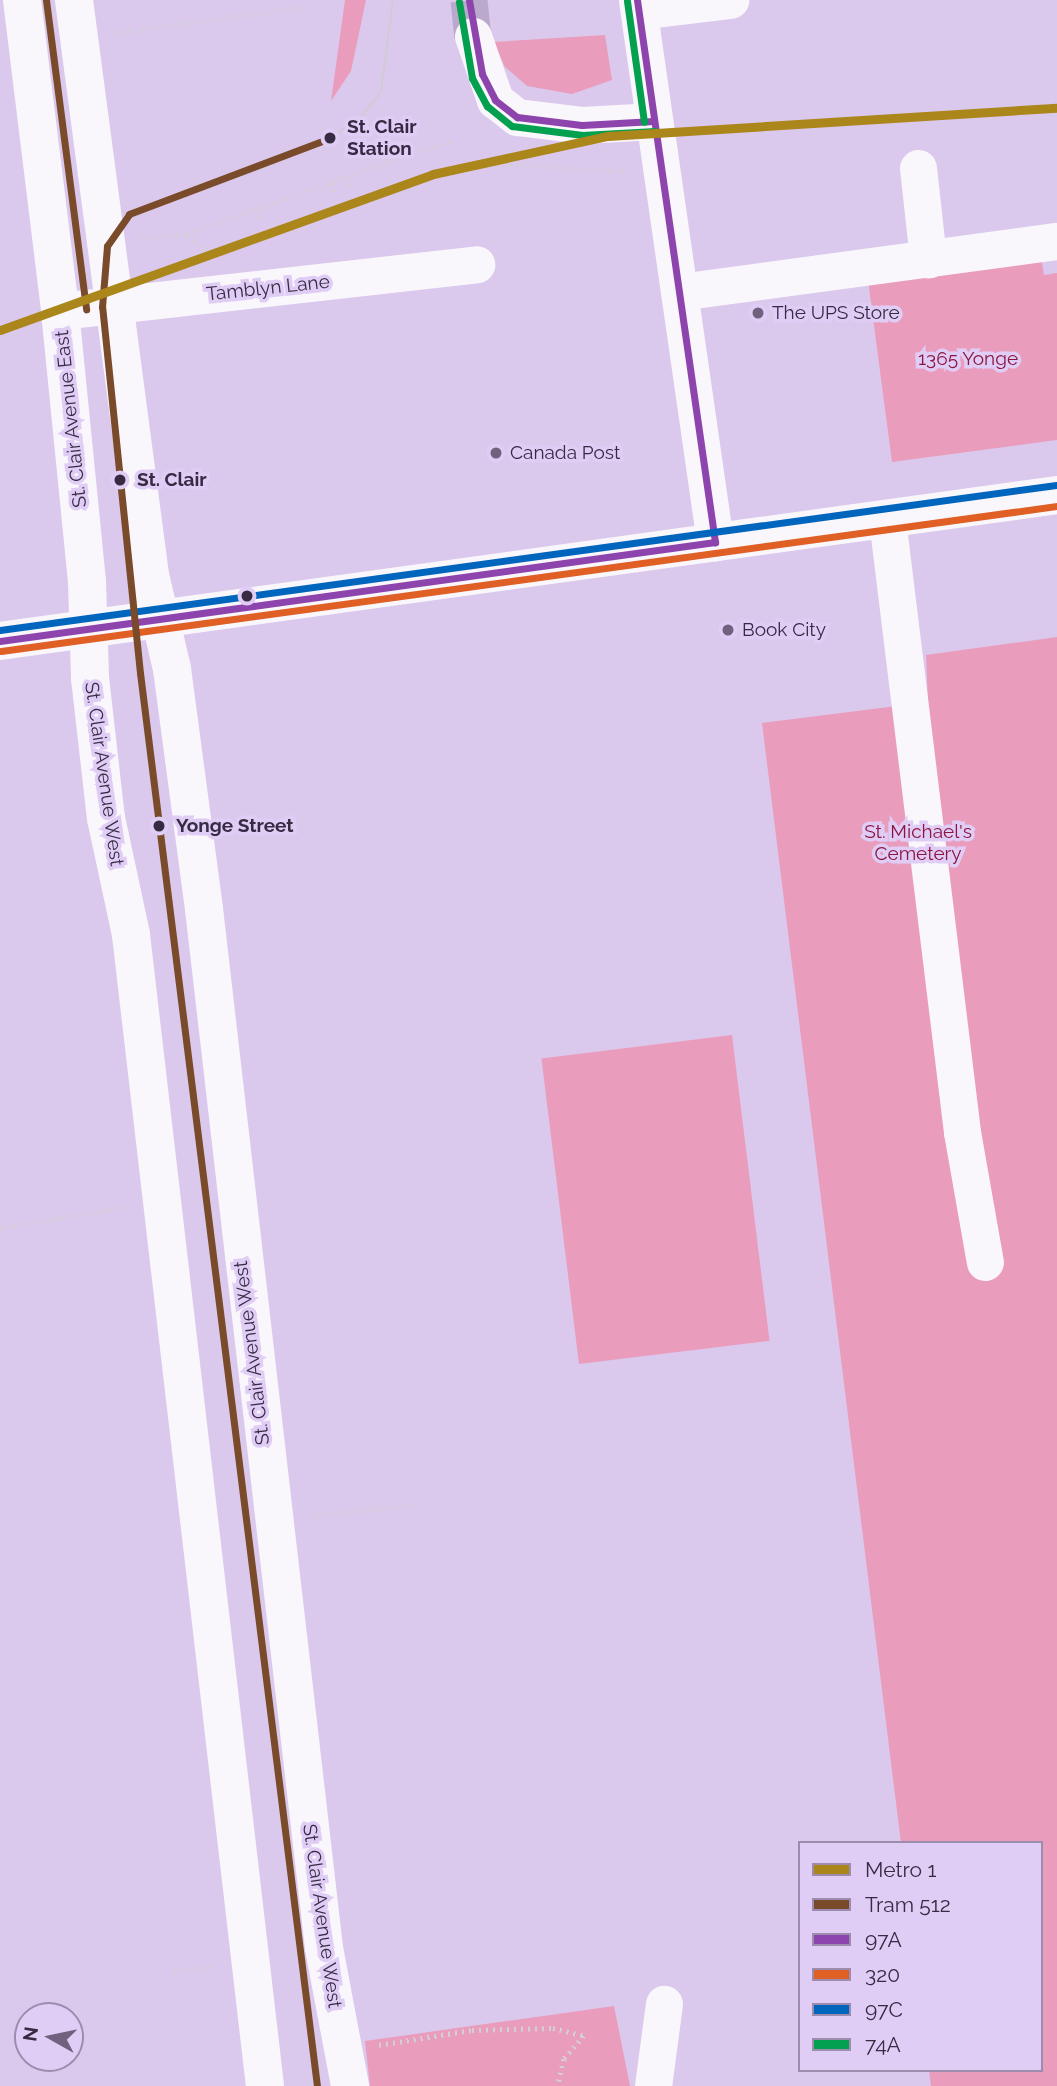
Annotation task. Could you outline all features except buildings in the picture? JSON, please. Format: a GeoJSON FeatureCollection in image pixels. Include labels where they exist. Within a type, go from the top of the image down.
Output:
{"type":"FeatureCollection","features":[{"type":"Feature","properties":{"kind":"main road","name":"St. Clair Avenue East"},"geometry":{"type":"LineString","coordinates":[[22,0],[60,311],[89,629]]}},
{"type":"Feature","properties":{"kind":"main road"},"geometry":{"type":"LineString","coordinates":[[74,0],[113,305],[161,620]]}},
{"type":"Feature","properties":{"kind":"main road"},"geometry":{"type":"LineString","coordinates":[[0,641],[1057,495]]}},
{"type":"Feature","properties":{"kind":"main road","name":"St. Clair Avenue West"},"geometry":{"type":"LineString","coordinates":[[161,620],[204,909],[322,1935],[350,2086]]}},
{"type":"Feature","properties":{"kind":"main road","name":"St. Clair Avenue West"},"geometry":{"type":"LineString","coordinates":[[89,629],[106,818],[131,935],[265,2086]]}},
{"type":"Feature","properties":{"kind":"street"},"geometry":{"type":"LineString","coordinates":[[715,542],[638,6],[730,0]]}},
{"type":"Feature","properties":{"kind":"street"},"geometry":{"type":"LineString","coordinates":[[473,36],[495,100],[517,117],[568,125],[654,121]]}},
{"type":"Feature","properties":{"kind":"street"},"geometry":{"type":"LineString","coordinates":[[918,168],[928,259]]}},
{"type":"Feature","properties":{"kind":"street"},"geometry":{"type":"LineString","coordinates":[[679,292],[1057,241]]}},
{"type":"Feature","properties":{"kind":"street","name":"Tamblyn Lane"},"geometry":{"type":"LineString","coordinates":[[60,311],[476,264]]}},
{"type":"Feature","properties":{"kind":"street"},"geometry":{"type":"LineString","coordinates":[[887,519],[962,1132],[985,1262]]}},
{"type":"Feature","properties":{"kind":"street"},"geometry":{"type":"LineString","coordinates":[[653,2086],[664,2004]]}},
{"type":"Feature","properties":{"kind":"path"},"geometry":{"type":"LineString","coordinates":[[107,34],[312,6]]}},
{"type":"Feature","properties":{"kind":"path"},"geometry":{"type":"LineString","coordinates":[[267,209],[454,140]]}},
{"type":"Feature","properties":{"kind":"path"},"geometry":{"type":"LineString","coordinates":[[138,239],[187,234],[437,145]]}},
{"type":"Feature","properties":{"kind":"path"},"geometry":{"type":"LineString","coordinates":[[496,164],[632,172]]}},
{"type":"Feature","properties":{"kind":"path"},"geometry":{"type":"LineString","coordinates":[[348,177],[352,189]]}},
{"type":"Feature","properties":{"kind":"path"},"geometry":{"type":"LineString","coordinates":[[331,183],[335,195]]}},
{"type":"Feature","properties":{"kind":"path"},"geometry":{"type":"LineString","coordinates":[[258,210],[261,222]]}},
{"type":"Feature","properties":{"kind":"path"},"geometry":{"type":"LineString","coordinates":[[187,234],[208,252]]}},
{"type":"Feature","properties":{"kind":"path"},"geometry":{"type":"LineString","coordinates":[[0,1228],[133,1205]]}},
{"type":"Feature","properties":{"kind":"path"},"geometry":{"type":"LineString","coordinates":[[301,1517],[413,1505]]}},
{"type":"Feature","properties":{"kind":"path"},"geometry":{"type":"LineString","coordinates":[[174,1972],[225,1965]]}},
{"type":"Feature","properties":{"kind":"path"},"geometry":{"type":"LineString","coordinates":[[372,2046],[472,2030],[553,2028],[584,2036],[564,2059],[558,2086]]}},
{"type":"Feature","properties":{"kind":"green space"},"geometry":{"type":"Polygon","coordinates":[[[345,0],[366,0],[351,71],[331,101],[345,0]]]}},
{"type":"Feature","properties":{"kind":"green space"},"geometry":{"type":"Polygon","coordinates":[[[605,35],[612,80],[572,94],[527,86],[505,67],[493,42],[605,35]]]}},
{"type":"Feature","properties":{"kind":"green space","name":"1365 Yonge"},"geometry":{"type":"Polygon","coordinates":[[[1041,257],[1044,275],[1057,273],[1057,440],[892,462],[868,280],[1041,257]]]}},
{"type":"Feature","properties":{"kind":"green space","name":"St. Michael's Cemetery"},"geometry":{"type":"Polygon","coordinates":[[[1057,637],[1057,2086],[931,2086],[929,2072],[1043,2072],[1043,1841],[901,1841],[762,723],[928,702],[926,655],[1057,637]]]}},
{"type":"Feature","properties":{"kind":"green space"},"geometry":{"type":"Polygon","coordinates":[[[732,1035],[770,1341],[579,1364],[541,1058],[732,1035]]]}},
{"type":"Feature","properties":{"kind":"green space"},"geometry":{"type":"Polygon","coordinates":[[[614,2006],[630,2086],[370,2086],[365,2041],[614,2006]]]}},
{"type":"Feature","properties":{"kind":"tunnel"},"geometry":{"type":"LineString","coordinates":[[469,0],[473,36]]}},
{"type":"Feature","properties":{"kind":"tram line","name":"512"},"geometry":{"type":"LineString","coordinates":[[46,0],[86,309]]}},
{"type":"Feature","properties":{"kind":"tram line"},"geometry":{"type":"LineString","coordinates":[[330,138],[360,118],[381,92],[393,0]]}},
{"type":"Feature","properties":{"kind":"tram line","name":"512"},"geometry":{"type":"LineString","coordinates":[[317,2086],[140,673],[102,307],[107,246],[129,214],[330,138]]}},
{"type":"Feature","properties":{"kind":"metro line","name":"1"},"geometry":{"type":"LineString","coordinates":[[0,330],[433,174],[608,136],[1057,108]]}},
{"type":"Feature","properties":{"kind":"transit line","name":"97A"},"geometry":{"type":"LineString","coordinates":[[469,0],[482,74],[495,100],[517,117],[582,125],[654,121]]}},
{"type":"Feature","properties":{"kind":"transit line","name":"97A"},"geometry":{"type":"LineString","coordinates":[[637,0],[715,542]]}},
{"type":"Feature","properties":{"kind":"transit line","name":"74A"},"geometry":{"type":"LineString","coordinates":[[627,1],[644,122]]}},
{"type":"Feature","properties":{"kind":"transit line","name":"74A"},"geometry":{"type":"LineString","coordinates":[[459,2],[472,78],[487,106],[512,126],[582,135],[655,131]]}},
{"type":"Feature","properties":{"kind":"transit line","name":"97C"},"geometry":{"type":"LineString","coordinates":[[0,630],[1056,485]]}},
{"type":"Feature","properties":{"kind":"transit line","name":"320"},"geometry":{"type":"LineString","coordinates":[[1,651],[1057,506]]}},
{"type":"Feature","properties":{"kind":"transit line","name":"97A"},"geometry":{"type":"LineString","coordinates":[[0,641],[715,542]]}},
{"type":"Feature","properties":{"kind":"place","name":"St. Clair Station"},"geometry":{"type":"Point","coordinates":[330,138]}},
{"type":"Feature","properties":{"kind":"place","name":"The UPS Store"},"geometry":{"type":"Point","coordinates":[758,313]}},
{"type":"Feature","properties":{"kind":"place","name":"Canada Post"},"geometry":{"type":"Point","coordinates":[496,453]}},
{"type":"Feature","properties":{"kind":"place","name":"St. Clair"},"geometry":{"type":"Point","coordinates":[120,480]}},
{"type":"Feature","properties":{"kind":"place","name":"Book City"},"geometry":{"type":"Point","coordinates":[728,630]}},
{"type":"Feature","properties":{"kind":"place","name":"Yonge Street"},"geometry":{"type":"Point","coordinates":[159,826]}}]}
